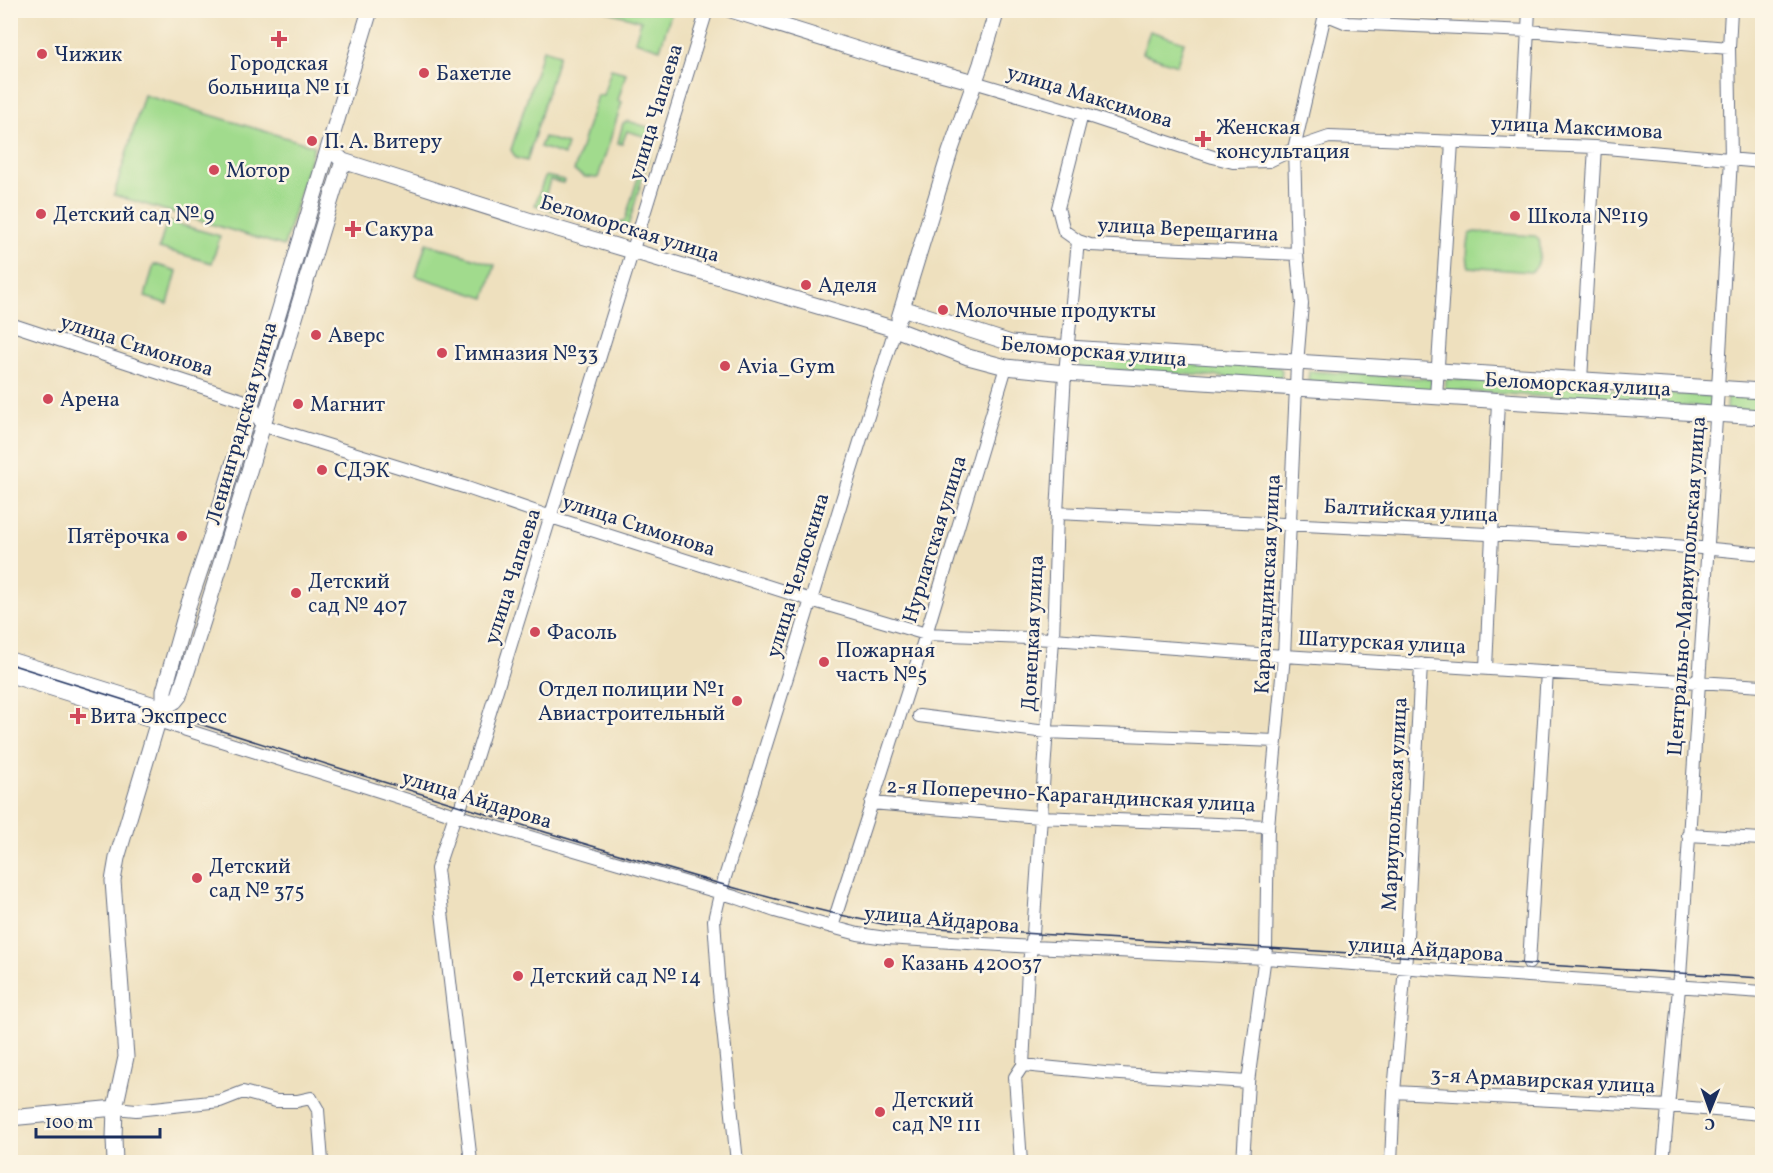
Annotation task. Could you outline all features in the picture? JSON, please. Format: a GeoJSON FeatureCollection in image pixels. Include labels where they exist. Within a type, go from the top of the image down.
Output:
{"type":"FeatureCollection","features":[{"type":"Feature","properties":{"kind":"main road","name":"Ленинградская улица"},"geometry":{"type":"LineString","coordinates":[[115,1162],[115,1108],[126,1057],[114,881],[122,838],[161,714],[164,691],[188,606],[209,544],[370,10]]}},
{"type":"Feature","properties":{"kind":"main road","name":"улица Максимова"},"geometry":{"type":"LineString","coordinates":[[731,10],[885,58],[974,82]]}},
{"type":"Feature","properties":{"kind":"main road","name":"улица Челюскина"},"geometry":{"type":"LineString","coordinates":[[895,329],[997,10]]}},
{"type":"Feature","properties":{"kind":"main road"},"geometry":{"type":"LineString","coordinates":[[328,148],[343,161]]}},
{"type":"Feature","properties":{"kind":"main road","name":"Ленинградская улица"},"geometry":{"type":"LineString","coordinates":[[161,714],[179,696],[343,161]]}},
{"type":"Feature","properties":{"kind":"main road","name":"Беломорская улица"},"geometry":{"type":"LineString","coordinates":[[343,161],[895,329],[968,357],[1006,367],[1065,373],[1762,417]]}},
{"type":"Feature","properties":{"kind":"main road","name":"Беломорская улица"},"geometry":{"type":"LineString","coordinates":[[902,308],[1011,343],[1762,391]]}},
{"type":"Feature","properties":{"kind":"main road","name":"улица Айдарова"},"geometry":{"type":"LineString","coordinates":[[10,660],[161,714]]}},
{"type":"Feature","properties":{"kind":"main road","name":"улица Айдарова"},"geometry":{"type":"LineString","coordinates":[[10,675],[161,714]]}},
{"type":"Feature","properties":{"kind":"main road"},"geometry":{"type":"LineString","coordinates":[[10,1118],[115,1108]]}},
{"type":"Feature","properties":{"kind":"street","name":"улица Чапаева"},"geometry":{"type":"LineString","coordinates":[[471,1162],[437,869],[460,806],[551,517],[707,10]]}},
{"type":"Feature","properties":{"kind":"street"},"geometry":{"type":"LineString","coordinates":[[1522,143],[1529,10]]}},
{"type":"Feature","properties":{"kind":"street","name":"Центрально-Мариупольская улица"},"geometry":{"type":"LineString","coordinates":[[1663,1162],[1678,987],[1717,414],[1731,159],[1729,48],[1731,10]]}},
{"type":"Feature","properties":{"kind":"street"},"geometry":{"type":"LineString","coordinates":[[1326,12],[1347,23],[1528,31],[1729,48]]}},
{"type":"Feature","properties":{"kind":"street","name":"Карагандинская улица"},"geometry":{"type":"LineString","coordinates":[[1243,1162],[1248,1082],[1265,958],[1268,826],[1284,656],[1291,523],[1297,363],[1302,304],[1297,254],[1294,149],[1326,12]]}},
{"type":"Feature","properties":{"kind":"street","name":"улица Максимова"},"geometry":{"type":"LineString","coordinates":[[974,82],[1233,162],[1269,161],[1294,149],[1329,137],[1595,147],[1762,162]]}},
{"type":"Feature","properties":{"kind":"street"},"geometry":{"type":"LineString","coordinates":[[1078,242],[1064,231],[1058,208],[1082,114]]}},
{"type":"Feature","properties":{"kind":"street"},"geometry":{"type":"LineString","coordinates":[[1436,397],[1452,142]]}},
{"type":"Feature","properties":{"kind":"street"},"geometry":{"type":"LineString","coordinates":[[1581,380],[1595,147]]}},
{"type":"Feature","properties":{"kind":"street","name":"улица Верещагина"},"geometry":{"type":"LineString","coordinates":[[1078,242],[1090,245],[1297,254]]}},
{"type":"Feature","properties":{"kind":"street","name":"Донецкая улица"},"geometry":{"type":"LineString","coordinates":[[1021,1162],[1015,1077],[1023,1065],[1028,969],[1032,947],[1053,639],[1065,373],[1078,242]]}},
{"type":"Feature","properties":{"kind":"street","name":"улица Симонова"},"geometry":{"type":"LineString","coordinates":[[10,324],[251,403]]}},
{"type":"Feature","properties":{"kind":"street","name":"улица Челюскина"},"geometry":{"type":"LineString","coordinates":[[737,1162],[714,920],[720,892],[895,329]]}},
{"type":"Feature","properties":{"kind":"street","name":"Нурлатская улица"},"geometry":{"type":"LineString","coordinates":[[832,927],[926,634],[1006,367]]}},
{"type":"Feature","properties":{"kind":"street"},"geometry":{"type":"LineString","coordinates":[[1486,668],[1498,401]]}},
{"type":"Feature","properties":{"kind":"street"},"geometry":{"type":"LineString","coordinates":[[251,403],[262,425]]}},
{"type":"Feature","properties":{"kind":"street","name":"улица Симонова"},"geometry":{"type":"LineString","coordinates":[[262,425],[466,488],[811,600],[926,634]]}},
{"type":"Feature","properties":{"kind":"street","name":"Балтийская улица"},"geometry":{"type":"LineString","coordinates":[[1057,513],[1492,534],[1708,548],[1762,554]]}},
{"type":"Feature","properties":{"kind":"street","name":"Шатурская улица"},"geometry":{"type":"LineString","coordinates":[[926,634],[1053,639],[1762,686]]}},
{"type":"Feature","properties":{"kind":"street","name":"Мариупольская улица"},"geometry":{"type":"LineString","coordinates":[[1391,1162],[1394,1092],[1405,968],[1421,664]]}},
{"type":"Feature","properties":{"kind":"street"},"geometry":{"type":"LineString","coordinates":[[1529,963],[1547,672]]}},
{"type":"Feature","properties":{"kind":"street","name":"улица Айдарова"},"geometry":{"type":"LineString","coordinates":[[161,714],[455,815],[858,934],[886,938],[1265,958],[1762,992]]}},
{"type":"Feature","properties":{"kind":"street"},"geometry":{"type":"LineString","coordinates":[[919,716],[1046,732],[1276,741]]}},
{"type":"Feature","properties":{"kind":"street","name":"2-я Поперечно-Карагандинская улица"},"geometry":{"type":"LineString","coordinates":[[871,803],[1040,818],[1268,826]]}},
{"type":"Feature","properties":{"kind":"street"},"geometry":{"type":"LineString","coordinates":[[1688,835],[1762,839]]}},
{"type":"Feature","properties":{"kind":"street"},"geometry":{"type":"LineString","coordinates":[[1023,1065],[1248,1082]]}},
{"type":"Feature","properties":{"kind":"street"},"geometry":{"type":"LineString","coordinates":[[115,1108],[136,1110],[220,1101],[243,1092],[276,1101],[311,1098],[318,1110],[322,1162]]}},
{"type":"Feature","properties":{"kind":"street","name":"3-я Армавирская улица"},"geometry":{"type":"LineString","coordinates":[[1394,1092],[1762,1113]]}},
{"type":"Feature","properties":{"kind":"green space"},"geometry":{"type":"Polygon","coordinates":[[[606,11],[672,11],[660,49],[635,41],[641,21],[606,11]]]}},
{"type":"Feature","properties":{"kind":"green space"},"geometry":{"type":"Polygon","coordinates":[[[1150,31],[1184,42],[1177,65],[1142,53],[1150,31]]]}},
{"type":"Feature","properties":{"kind":"green space"},"geometry":{"type":"Polygon","coordinates":[[[543,49],[559,54],[527,161],[516,158],[511,150],[543,49]]]}},
{"type":"Feature","properties":{"kind":"green space"},"geometry":{"type":"Polygon","coordinates":[[[611,69],[626,73],[618,101],[622,102],[598,178],[585,177],[574,171],[597,95],[603,96],[611,69]]]}},
{"type":"Feature","properties":{"kind":"green space","name":"Мотор"},"geometry":{"type":"Polygon","coordinates":[[[144,95],[314,146],[284,246],[114,195],[144,95]]]}},
{"type":"Feature","properties":{"kind":"green space"},"geometry":{"type":"Polygon","coordinates":[[[628,121],[654,129],[656,133],[628,226],[619,230],[535,205],[546,176],[564,180],[563,183],[550,180],[543,203],[614,225],[625,220],[650,138],[627,131],[622,144],[618,143],[623,123],[628,121]]]}},
{"type":"Feature","properties":{"kind":"green space"},"geometry":{"type":"Polygon","coordinates":[[[544,137],[567,144],[564,155],[540,147],[544,137]]]}},
{"type":"Feature","properties":{"kind":"green space"},"geometry":{"type":"Polygon","coordinates":[[[167,221],[220,236],[212,263],[159,248],[167,221]]]}},
{"type":"Feature","properties":{"kind":"green space"},"geometry":{"type":"Polygon","coordinates":[[[1474,232],[1535,236],[1539,239],[1540,248],[1537,266],[1531,272],[1469,267],[1467,255],[1470,234],[1474,232]]]}},
{"type":"Feature","properties":{"kind":"green space"},"geometry":{"type":"Polygon","coordinates":[[[426,243],[495,265],[485,298],[416,276],[426,243]]]}},
{"type":"Feature","properties":{"kind":"green space"},"geometry":{"type":"Polygon","coordinates":[[[154,264],[177,271],[168,304],[145,297],[154,264]]]}},
{"type":"Feature","properties":{"kind":"green space"},"geometry":{"type":"Polygon","coordinates":[[[1079,356],[1279,367],[1282,370],[1281,378],[1277,380],[1079,368],[1079,356]]]}},
{"type":"Feature","properties":{"kind":"green space"},"geometry":{"type":"Polygon","coordinates":[[[1309,371],[1432,379],[1432,391],[1308,382],[1309,371]]]}},
{"type":"Feature","properties":{"kind":"green space"},"geometry":{"type":"Polygon","coordinates":[[[1446,379],[1713,396],[1712,408],[1445,390],[1446,379]]]}},
{"type":"Feature","properties":{"kind":"green space"},"geometry":{"type":"Polygon","coordinates":[[[1728,394],[1762,396],[1762,412],[1727,409],[1728,394]]]}},
{"type":"Feature","properties":{"kind":"tram line"},"geometry":{"type":"LineString","coordinates":[[10,664],[671,870],[757,894],[888,925],[1762,978]]}},
{"type":"Feature","properties":{"kind":"place","name":"Городская больница № 11"},"geometry":{"type":"Point","coordinates":[279,39]}},
{"type":"Feature","properties":{"kind":"place","name":"Чижик"},"geometry":{"type":"Point","coordinates":[42,54]}},
{"type":"Feature","properties":{"kind":"place","name":"Бахетле"},"geometry":{"type":"Point","coordinates":[424,73]}},
{"type":"Feature","properties":{"kind":"place","name":"Женская консультация"},"geometry":{"type":"Point","coordinates":[1203,139]}},
{"type":"Feature","properties":{"kind":"place","name":"П. А. Витеру"},"geometry":{"type":"Point","coordinates":[312,141]}},
{"type":"Feature","properties":{"kind":"place","name":"Мотор"},"geometry":{"type":"Point","coordinates":[214,170]}},
{"type":"Feature","properties":{"kind":"place","name":"Детский сад № 9"},"geometry":{"type":"Point","coordinates":[41,214]}},
{"type":"Feature","properties":{"kind":"place","name":"Школа №119"},"geometry":{"type":"Point","coordinates":[1515,216]}},
{"type":"Feature","properties":{"kind":"place","name":"Сакура"},"geometry":{"type":"Point","coordinates":[353,229]}},
{"type":"Feature","properties":{"kind":"place","name":"Аделя"},"geometry":{"type":"Point","coordinates":[806,285]}},
{"type":"Feature","properties":{"kind":"place","name":"Молочные продукты"},"geometry":{"type":"Point","coordinates":[943,310]}},
{"type":"Feature","properties":{"kind":"place","name":"Аверс"},"geometry":{"type":"Point","coordinates":[316,335]}},
{"type":"Feature","properties":{"kind":"place","name":"Гимназия №33"},"geometry":{"type":"Point","coordinates":[442,353]}},
{"type":"Feature","properties":{"kind":"place","name":"Avia_Gym"},"geometry":{"type":"Point","coordinates":[725,366]}},
{"type":"Feature","properties":{"kind":"place","name":"Арена"},"geometry":{"type":"Point","coordinates":[48,399]}},
{"type":"Feature","properties":{"kind":"place","name":"Магнит"},"geometry":{"type":"Point","coordinates":[298,404]}},
{"type":"Feature","properties":{"kind":"place","name":"СДЭК"},"geometry":{"type":"Point","coordinates":[322,470]}},
{"type":"Feature","properties":{"kind":"place","name":"Пятёрочка"},"geometry":{"type":"Point","coordinates":[182,536]}},
{"type":"Feature","properties":{"kind":"place","name":"Детский сад № 407"},"geometry":{"type":"Point","coordinates":[296,593]}},
{"type":"Feature","properties":{"kind":"place","name":"Фасоль"},"geometry":{"type":"Point","coordinates":[535,632]}},
{"type":"Feature","properties":{"kind":"place","name":"Пожарная часть №5"},"geometry":{"type":"Point","coordinates":[824,662]}},
{"type":"Feature","properties":{"kind":"place","name":"Отдел полиции №1 Авиастроительный"},"geometry":{"type":"Point","coordinates":[737,701]}},
{"type":"Feature","properties":{"kind":"place","name":"Вита Экспресс"},"geometry":{"type":"Point","coordinates":[78,716]}},
{"type":"Feature","properties":{"kind":"place","name":"Детский сад № 375"},"geometry":{"type":"Point","coordinates":[197,878]}},
{"type":"Feature","properties":{"kind":"place","name":"Казань 420037"},"geometry":{"type":"Point","coordinates":[889,963]}},
{"type":"Feature","properties":{"kind":"place","name":"Детский сад № 14"},"geometry":{"type":"Point","coordinates":[518,976]}},
{"type":"Feature","properties":{"kind":"place","name":"Детский сад № 111"},"geometry":{"type":"Point","coordinates":[880,1112]}}]}
